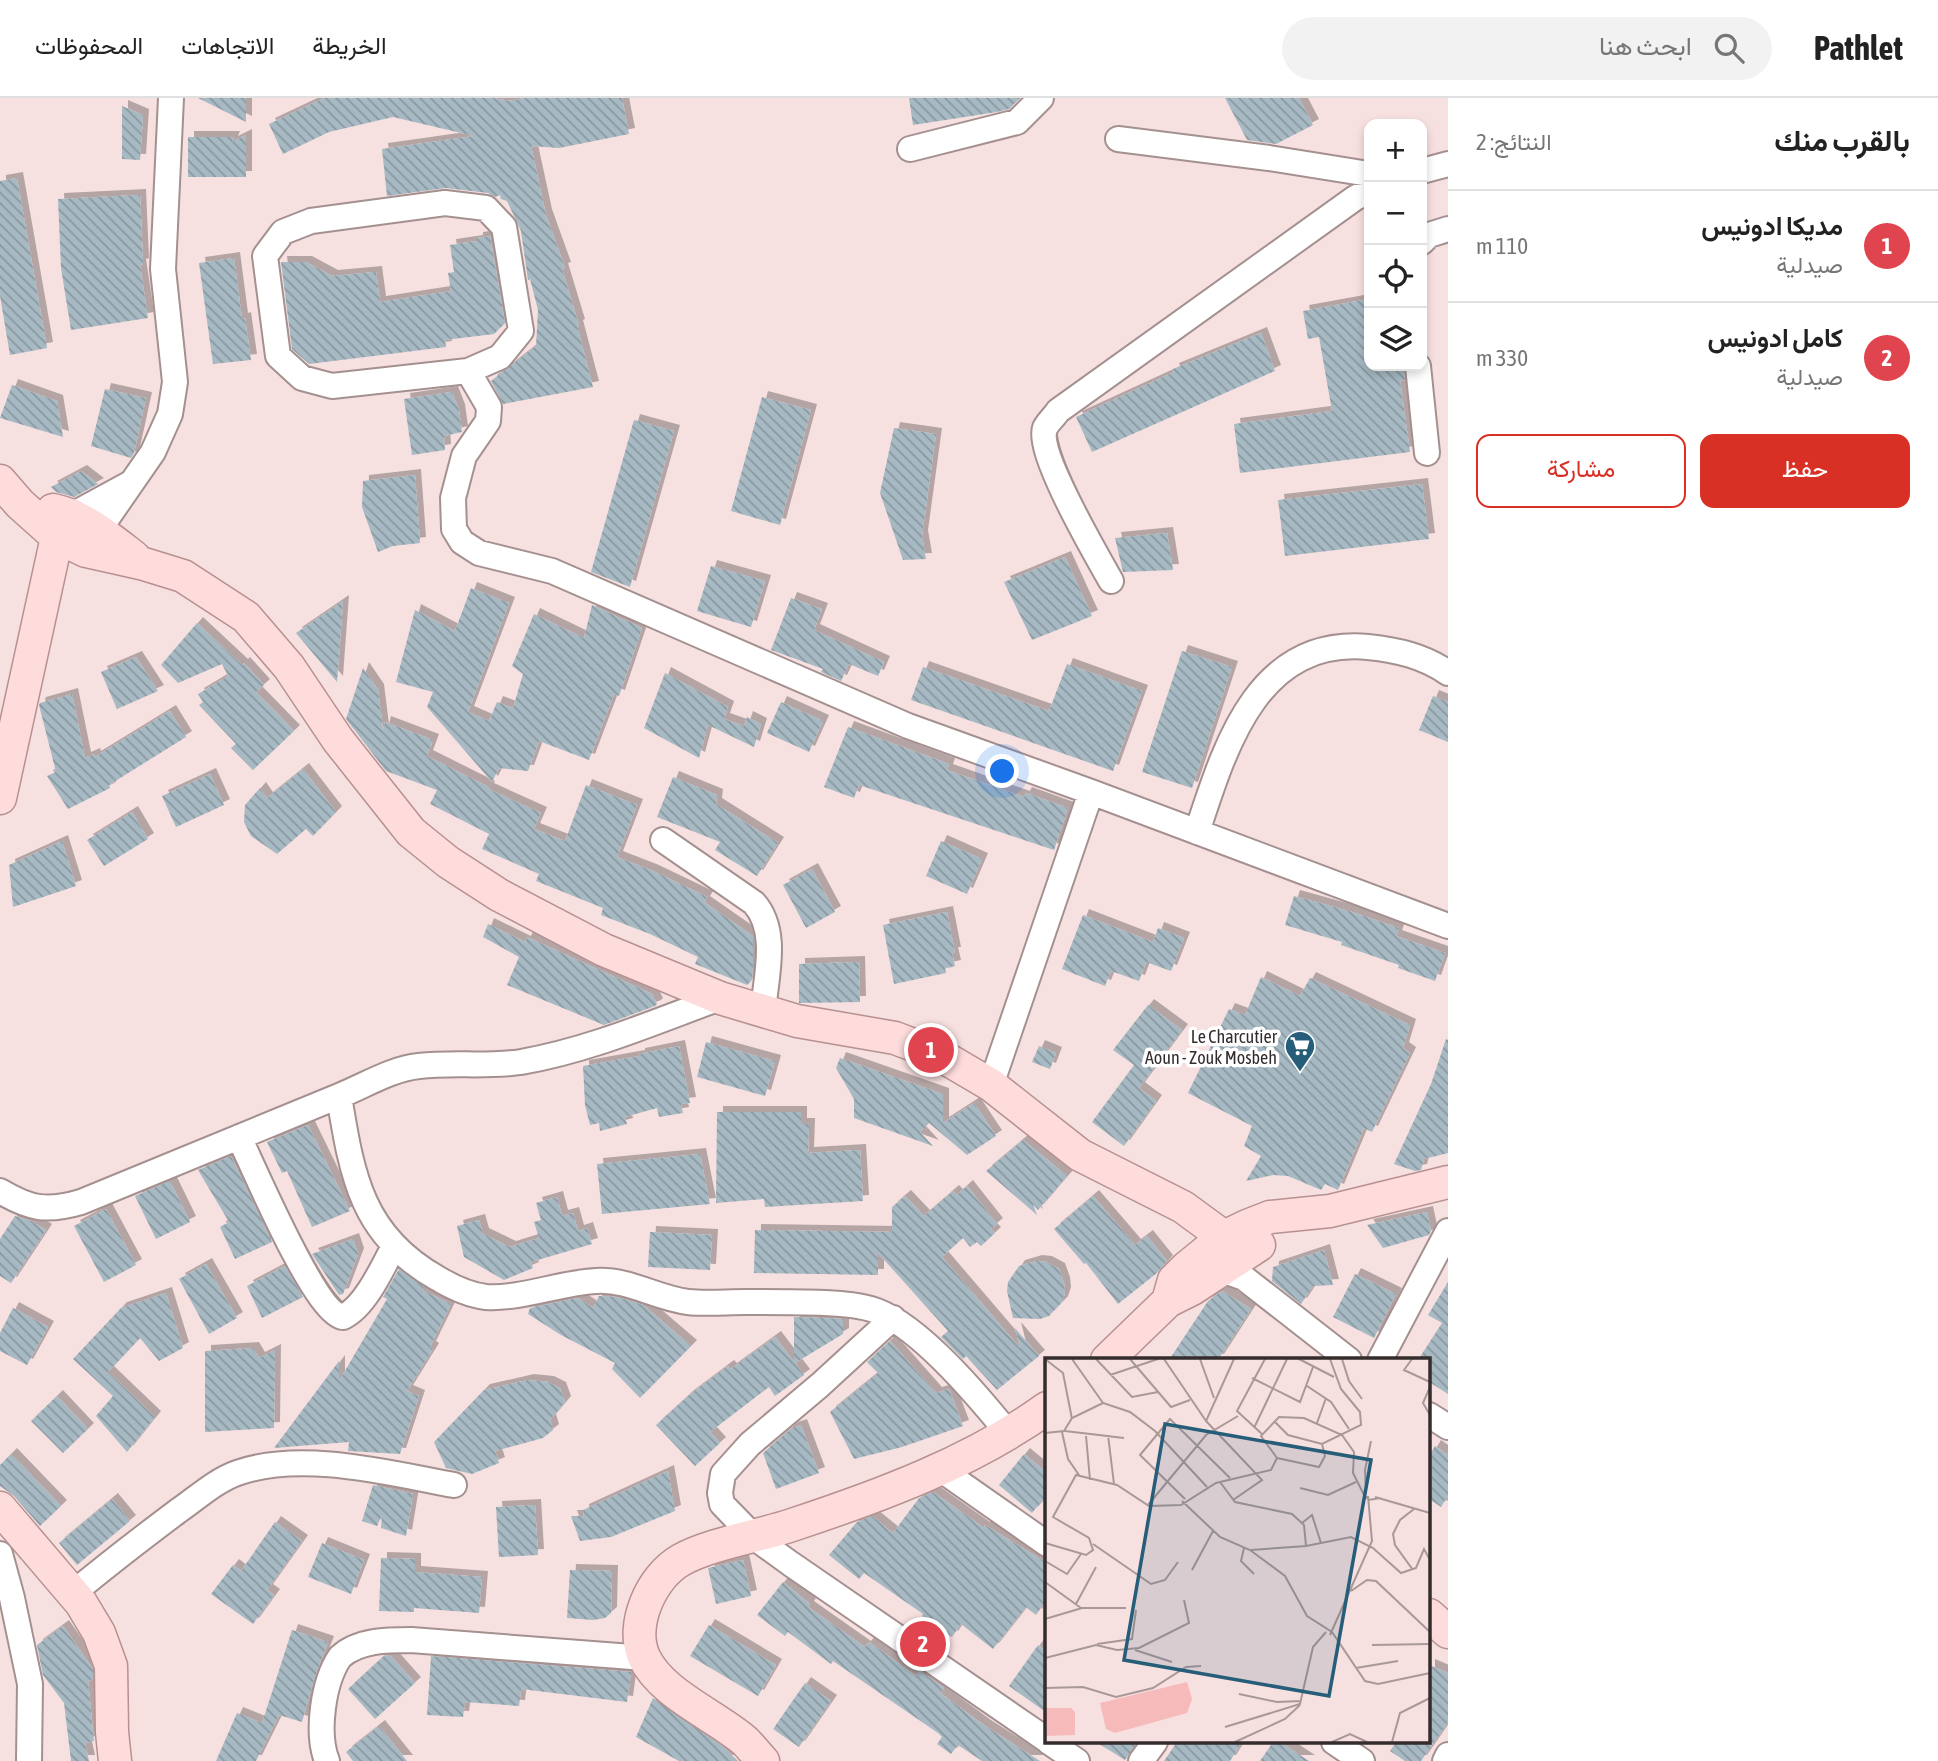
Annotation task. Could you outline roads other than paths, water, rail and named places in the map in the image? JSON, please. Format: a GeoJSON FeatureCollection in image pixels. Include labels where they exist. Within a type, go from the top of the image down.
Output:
{"type":"FeatureCollection","features":[{"type":"Feature","properties":{"kind":"main road"},"geometry":{"type":"LineString","coordinates":[[10,492],[79,533],[144,564],[183,576],[246,617],[289,667],[373,786],[411,832],[448,862],[499,895],[564,931],[646,969],[719,998],[797,1021],[917,1045],[940,1055],[991,1085],[1080,1154],[1183,1207],[1227,1259]]}},
{"type":"Feature","properties":{"kind":"main road"},"geometry":{"type":"LineString","coordinates":[[1,792],[46,589],[79,533]]}},
{"type":"Feature","properties":{"kind":"main road"},"geometry":{"type":"LineString","coordinates":[[1109,1358],[1168,1301],[1174,1280],[1227,1259],[1270,1217],[1299,1216],[1371,1202],[1428,1185],[1448,1182]]}},
{"type":"Feature","properties":{"kind":"main road"},"geometry":{"type":"LineString","coordinates":[[763,1761],[745,1741],[664,1682],[645,1658],[638,1639],[642,1614],[652,1591],[668,1570],[680,1560],[701,1552],[755,1538],[826,1514],[940,1469],[1008,1433],[1045,1409]]}},
{"type":"Feature","properties":{"kind":"main road"},"geometry":{"type":"LineString","coordinates":[[0,1508],[8,1539],[72,1594],[99,1633],[111,1667],[112,1732],[116,1761]]}},
{"type":"Feature","properties":{"kind":"main road"},"geometry":{"type":"LineString","coordinates":[[1430,1616],[1448,1632]]}},
{"type":"Feature","properties":{"kind":"street"},"geometry":{"type":"LineString","coordinates":[[79,533],[133,482],[153,452],[170,414],[175,382],[163,269],[171,98]]}},
{"type":"Feature","properties":{"kind":"street"},"geometry":{"type":"LineString","coordinates":[[910,149],[1017,122],[1041,98]]}},
{"type":"Feature","properties":{"kind":"street"},"geometry":{"type":"LineString","coordinates":[[1118,139],[1364,173]]}},
{"type":"Feature","properties":{"kind":"street"},"geometry":{"type":"LineString","coordinates":[[1427,170],[1448,164]]}},
{"type":"Feature","properties":{"kind":"street"},"geometry":{"type":"LineString","coordinates":[[1111,581],[1045,449],[1045,429],[1058,411],[1274,255],[1364,194]]}},
{"type":"Feature","properties":{"kind":"street"},"geometry":{"type":"LineString","coordinates":[[445,203],[486,208],[503,227],[521,331],[500,357],[468,371],[332,386],[302,378],[278,356],[265,256],[284,232],[311,221],[445,203]]}},
{"type":"Feature","properties":{"kind":"street"},"geometry":{"type":"LineString","coordinates":[[1427,237],[1448,229]]}},
{"type":"Feature","properties":{"kind":"street"},"geometry":{"type":"LineString","coordinates":[[468,371],[489,407],[488,421],[464,456],[453,498],[454,529],[462,542],[479,553],[552,571],[908,726],[1448,926]]}},
{"type":"Feature","properties":{"kind":"street"},"geometry":{"type":"LineString","coordinates":[[1419,371],[1427,453]]}},
{"type":"Feature","properties":{"kind":"street"},"geometry":{"type":"LineString","coordinates":[[1198,832],[1223,759],[1246,709],[1277,674],[1301,657],[1323,648],[1381,648],[1410,654],[1448,673]]}},
{"type":"Feature","properties":{"kind":"street"},"geometry":{"type":"LineString","coordinates":[[991,1085],[1091,792]]}},
{"type":"Feature","properties":{"kind":"street"},"geometry":{"type":"LineString","coordinates":[[663,840],[754,903],[763,914],[769,939],[763,1012]]}},
{"type":"Feature","properties":{"kind":"street"},"geometry":{"type":"LineString","coordinates":[[0,1191],[22,1204],[44,1209],[61,1208],[340,1096],[380,1077],[410,1068],[518,1062],[561,1054],[603,1042],[719,998]]}},
{"type":"Feature","properties":{"kind":"street"},"geometry":{"type":"LineString","coordinates":[[340,1096],[349,1159],[359,1188],[381,1233],[425,1271],[451,1286],[473,1295],[504,1297],[573,1283],[614,1281],[686,1302],[857,1305],[893,1318],[918,1338],[982,1401],[1008,1433]]}},
{"type":"Feature","properties":{"kind":"street"},"geometry":{"type":"LineString","coordinates":[[239,1137],[303,1272],[336,1315],[343,1317],[355,1310],[394,1246]]}},
{"type":"Feature","properties":{"kind":"street"},"geometry":{"type":"LineString","coordinates":[[1381,1358],[1448,1231]]}},
{"type":"Feature","properties":{"kind":"street"},"geometry":{"type":"LineString","coordinates":[[1227,1259],[1347,1358]]}},
{"type":"Feature","properties":{"kind":"street"},"geometry":{"type":"LineString","coordinates":[[893,1318],[750,1444],[723,1474],[720,1493],[722,1504],[755,1538],[1045,1739]]}},
{"type":"Feature","properties":{"kind":"street"},"geometry":{"type":"LineString","coordinates":[[1430,1416],[1448,1427]]}},
{"type":"Feature","properties":{"kind":"street"},"geometry":{"type":"LineString","coordinates":[[72,1594],[132,1545],[223,1479],[251,1469],[293,1464],[323,1465],[391,1473],[454,1485]]}},
{"type":"Feature","properties":{"kind":"street"},"geometry":{"type":"LineString","coordinates":[[940,1469],[1045,1543]]}},
{"type":"Feature","properties":{"kind":"street"},"geometry":{"type":"LineString","coordinates":[[8,1539],[12,1598],[30,1684],[29,1761]]}},
{"type":"Feature","properties":{"kind":"street"},"geometry":{"type":"LineString","coordinates":[[327,1761],[320,1725],[330,1680],[340,1657],[362,1645],[411,1640],[645,1658]]}},
{"type":"Feature","properties":{"kind":"street"},"geometry":{"type":"LineString","coordinates":[[1052,1744],[1077,1761]]}},
{"type":"Feature","properties":{"kind":"street"},"geometry":{"type":"LineString","coordinates":[[1141,1761],[1154,1744]]}},
{"type":"Feature","properties":{"kind":"street"},"geometry":{"type":"LineString","coordinates":[[1337,1744],[1362,1761]]}},
{"type":"Feature","properties":{"kind":"street"},"geometry":{"type":"LineString","coordinates":[[1445,1761],[1448,1755]]}},
{"type":"Feature","properties":{"kind":"place","name":"مديكا ادونيس"},"geometry":{"type":"Point","coordinates":[931,1050]}},
{"type":"Feature","properties":{"kind":"place","name":"Le Charcutier Aoun - Zouk Mosbeh"},"geometry":{"type":"Point","coordinates":[1300,1073]}},
{"type":"Feature","properties":{"kind":"place","name":"كامل ادونيس"},"geometry":{"type":"Point","coordinates":[923,1644]}}]}
